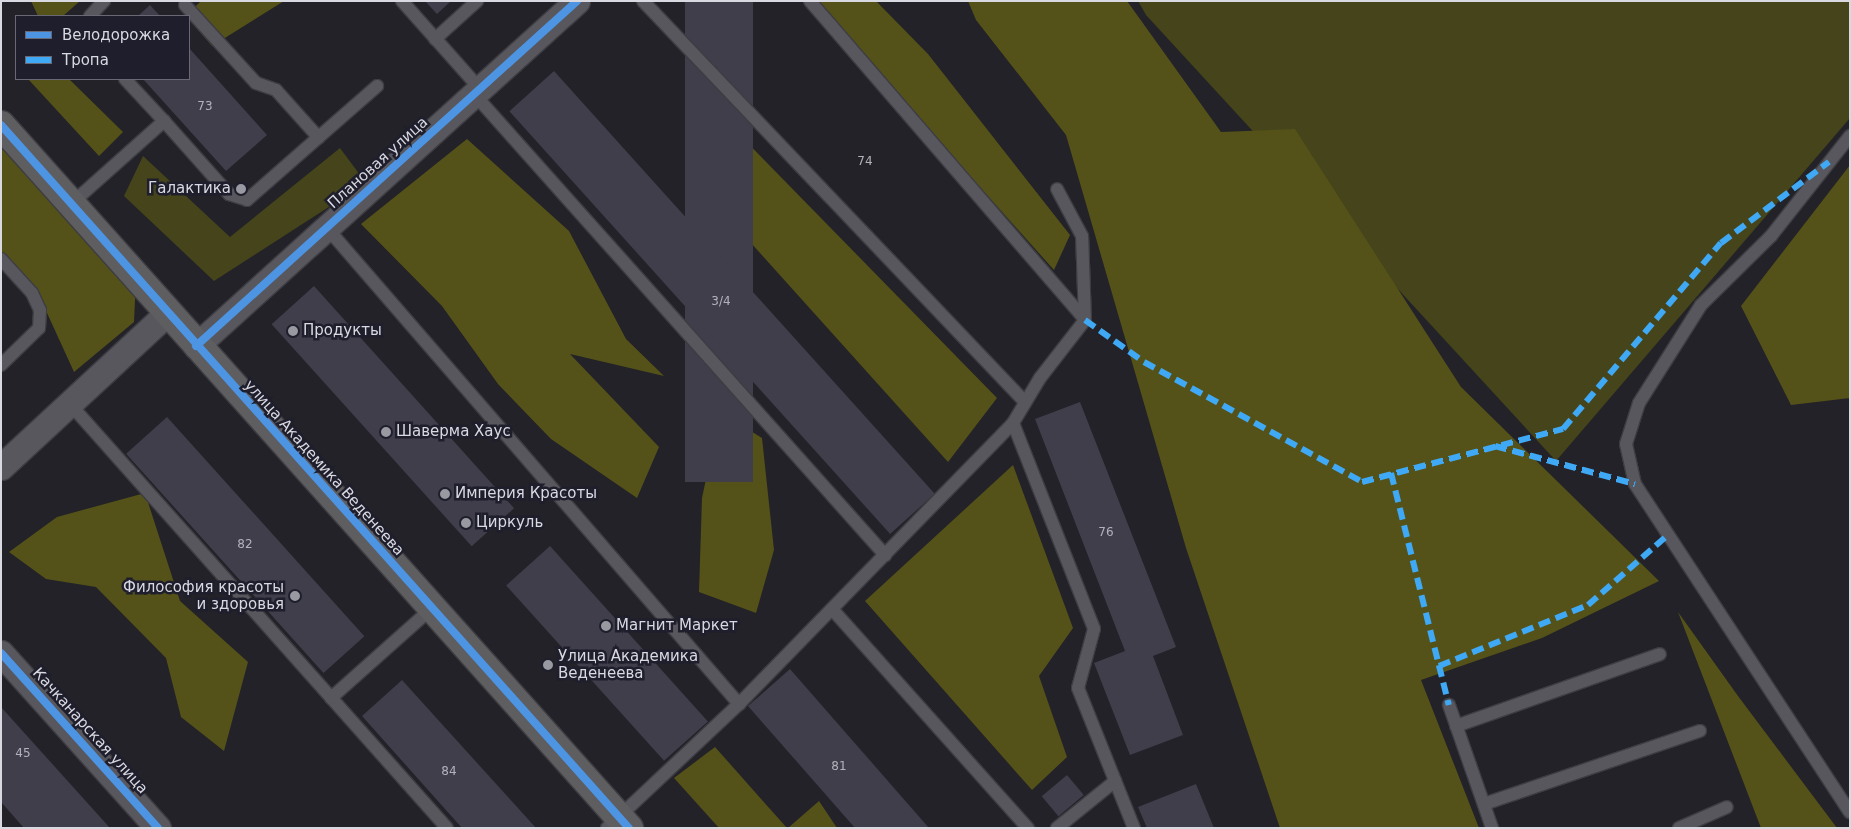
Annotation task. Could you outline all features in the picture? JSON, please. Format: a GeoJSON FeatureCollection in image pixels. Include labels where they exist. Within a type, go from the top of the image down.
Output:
{"type":"FeatureCollection","features":[{"type":"Feature","properties":{"kind":"street","name":"Плановая улица"},"geometry":{"type":"LineString","coordinates":[[196,346],[577,1]]}},
{"type":"Feature","properties":{"kind":"street","name":"улица Академика Веденеева"},"geometry":{"type":"LineString","coordinates":[[1,125],[166,314],[432,608],[618,824]]}},
{"type":"Feature","properties":{"kind":"street"},"geometry":{"type":"LineString","coordinates":[[1,467],[166,314]]}},
{"type":"Feature","properties":{"kind":"street","name":"Качканарская улица"},"geometry":{"type":"LineString","coordinates":[[1,653],[158,828]]}},
{"type":"Feature","properties":{"kind":"lane"},"geometry":{"type":"LineString","coordinates":[[91,15],[104,1]]}},
{"type":"Feature","properties":{"kind":"lane"},"geometry":{"type":"LineString","coordinates":[[402,1],[436,39],[477,92],[885,554]]}},
{"type":"Feature","properties":{"kind":"lane"},"geometry":{"type":"LineString","coordinates":[[436,39],[477,1]]}},
{"type":"Feature","properties":{"kind":"lane"},"geometry":{"type":"LineString","coordinates":[[643,1],[1025,402]]}},
{"type":"Feature","properties":{"kind":"lane"},"geometry":{"type":"LineString","coordinates":[[810,1],[1085,320]]}},
{"type":"Feature","properties":{"kind":"lane"},"geometry":{"type":"LineString","coordinates":[[185,5],[256,83],[276,90],[319,138]]}},
{"type":"Feature","properties":{"kind":"lane"},"geometry":{"type":"LineString","coordinates":[[127,80],[238,199],[256,195],[377,86]]}},
{"type":"Feature","properties":{"kind":"lane"},"geometry":{"type":"LineString","coordinates":[[71,204],[164,121]]}},
{"type":"Feature","properties":{"kind":"lane"},"geometry":{"type":"LineString","coordinates":[[1850,136],[1772,236],[1701,304],[1639,403],[1626,444],[1635,484],[1850,812]]}},
{"type":"Feature","properties":{"kind":"lane"},"geometry":{"type":"LineString","coordinates":[[618,824],[739,704],[1013,423],[1025,402],[1085,320],[1082,236],[1057,189]]}},
{"type":"Feature","properties":{"kind":"lane"},"geometry":{"type":"LineString","coordinates":[[327,228],[739,704]]}},
{"type":"Feature","properties":{"kind":"lane"},"geometry":{"type":"LineString","coordinates":[[1,259],[32,293],[40,310],[39,328],[1,365]]}},
{"type":"Feature","properties":{"kind":"lane"},"geometry":{"type":"LineString","coordinates":[[70,404],[447,828]]}},
{"type":"Feature","properties":{"kind":"lane"},"geometry":{"type":"LineString","coordinates":[[1013,423],[1094,629],[1078,688],[1134,828]]}},
{"type":"Feature","properties":{"kind":"lane"},"geometry":{"type":"LineString","coordinates":[[331,698],[432,608]]}},
{"type":"Feature","properties":{"kind":"lane"},"geometry":{"type":"LineString","coordinates":[[832,609],[1028,828]]}},
{"type":"Feature","properties":{"kind":"lane"},"geometry":{"type":"LineString","coordinates":[[1456,726],[1660,654]]}},
{"type":"Feature","properties":{"kind":"lane"},"geometry":{"type":"LineString","coordinates":[[1449,705],[1492,828]]}},
{"type":"Feature","properties":{"kind":"lane"},"geometry":{"type":"LineString","coordinates":[[1484,804],[1700,731]]}},
{"type":"Feature","properties":{"kind":"lane"},"geometry":{"type":"LineString","coordinates":[[1057,828],[1115,781]]}},
{"type":"Feature","properties":{"kind":"lane"},"geometry":{"type":"LineString","coordinates":[[1679,828],[1728,808]]}},
{"type":"Feature","properties":{"kind":"shaded area"},"geometry":{"type":"Polygon","coordinates":[[[31,1],[80,1],[64,15],[38,15],[31,1]]]}},
{"type":"Feature","properties":{"kind":"shaded area"},"geometry":{"type":"Polygon","coordinates":[[[201,1],[284,1],[212,46],[190,21],[190,15],[187,15],[201,1]]]}},
{"type":"Feature","properties":{"kind":"shaded area"},"geometry":{"type":"Polygon","coordinates":[[[813,1],[876,1],[928,54],[1070,235],[1054,270],[813,1]]]}},
{"type":"Feature","properties":{"kind":"shaded area"},"geometry":{"type":"Polygon","coordinates":[[[968,1],[1127,1],[1221,132],[1295,129],[1461,387],[1659,581],[1542,638],[1421,680],[1479,828],[1280,828],[1186,548],[1066,135],[976,20],[968,1]]]}},
{"type":"Feature","properties":{"kind":"shaded area"},"geometry":{"type":"Polygon","coordinates":[[[1138,1],[1850,1],[1850,118],[1556,461],[1146,15],[1138,1]]]}},
{"type":"Feature","properties":{"kind":"shaded area"},"geometry":{"type":"Polygon","coordinates":[[[29,80],[70,80],[123,132],[99,156],[29,80]]]}},
{"type":"Feature","properties":{"kind":"shaded area"},"geometry":{"type":"Polygon","coordinates":[[[730,125],[997,398],[948,462],[688,173],[730,125]]]}},
{"type":"Feature","properties":{"kind":"shaded area"},"geometry":{"type":"Polygon","coordinates":[[[467,139],[569,231],[626,339],[664,376],[570,354],[659,447],[637,498],[551,439],[498,384],[442,306],[361,224],[467,139]]]}},
{"type":"Feature","properties":{"kind":"shaded area"},"geometry":{"type":"Polygon","coordinates":[[[1,148],[136,278],[134,322],[74,372],[42,302],[1,252],[1,148]]]}},
{"type":"Feature","properties":{"kind":"shaded area"},"geometry":{"type":"Polygon","coordinates":[[[340,148],[366,183],[214,281],[124,196],[143,156],[230,237],[340,148]]]}},
{"type":"Feature","properties":{"kind":"shaded area"},"geometry":{"type":"Polygon","coordinates":[[[1850,165],[1850,398],[1791,405],[1741,306],[1850,165]]]}},
{"type":"Feature","properties":{"kind":"shaded area"},"geometry":{"type":"Polygon","coordinates":[[[720,412],[762,438],[774,550],[756,613],[699,592],[702,498],[720,412]]]}},
{"type":"Feature","properties":{"kind":"shaded area"},"geometry":{"type":"Polygon","coordinates":[[[1013,465],[1073,628],[1039,676],[1067,757],[1032,790],[865,601],[1013,465]]]}},
{"type":"Feature","properties":{"kind":"shaded area"},"geometry":{"type":"Polygon","coordinates":[[[145,493],[180,601],[248,662],[224,751],[181,717],[166,658],[96,587],[46,579],[9,552],[57,517],[145,493]]]}},
{"type":"Feature","properties":{"kind":"shaded area"},"geometry":{"type":"Polygon","coordinates":[[[1678,612],[1738,696],[1837,828],[1761,828],[1678,612]]]}},
{"type":"Feature","properties":{"kind":"shaded area"},"geometry":{"type":"Polygon","coordinates":[[[715,747],[787,828],[719,828],[674,778],[715,747]]]}},
{"type":"Feature","properties":{"kind":"shaded area"},"geometry":{"type":"Polygon","coordinates":[[[819,801],[837,828],[788,828],[819,801]]]}},
{"type":"Feature","properties":{"kind":"building"},"geometry":{"type":"Polygon","coordinates":[[[425,1],[451,1],[437,14],[425,1]]]}},
{"type":"Feature","properties":{"kind":"building"},"geometry":{"type":"Polygon","coordinates":[[[685,1],[753,1],[753,482],[685,482],[685,1]]]}},
{"type":"Feature","properties":{"kind":"building"},"geometry":{"type":"Polygon","coordinates":[[[150,5],[159,15],[139,15],[150,5]]]}},
{"type":"Feature","properties":{"kind":"building"},"geometry":{"type":"Polygon","coordinates":[[[190,49],[267,135],[226,171],[144,80],[190,80],[190,49]]]}},
{"type":"Feature","properties":{"kind":"building"},"geometry":{"type":"Polygon","coordinates":[[[554,71],[935,494],[890,534],[509,111],[554,71]]]}},
{"type":"Feature","properties":{"kind":"building"},"geometry":{"type":"Polygon","coordinates":[[[314,286],[514,508],[472,546],[272,324],[314,286]]]}},
{"type":"Feature","properties":{"kind":"building"},"geometry":{"type":"Polygon","coordinates":[[[1080,402],[1176,647],[1153,656],[1183,735],[1130,755],[1094,663],[1125,651],[1035,419],[1080,402]]]}},
{"type":"Feature","properties":{"kind":"building"},"geometry":{"type":"Polygon","coordinates":[[[167,417],[364,636],[324,673],[126,454],[167,417]]]}},
{"type":"Feature","properties":{"kind":"building"},"geometry":{"type":"Polygon","coordinates":[[[550,546],[708,721],[664,761],[506,585],[550,546]]]}},
{"type":"Feature","properties":{"kind":"building"},"geometry":{"type":"Polygon","coordinates":[[[790,669],[929,828],[855,828],[748,706],[790,669]]]}},
{"type":"Feature","properties":{"kind":"building"},"geometry":{"type":"Polygon","coordinates":[[[402,680],[536,828],[462,828],[362,716],[402,680]]]}},
{"type":"Feature","properties":{"kind":"building"},"geometry":{"type":"Polygon","coordinates":[[[1,707],[110,828],[24,828],[1,802],[1,707]]]}},
{"type":"Feature","properties":{"kind":"building"},"geometry":{"type":"Polygon","coordinates":[[[1067,775],[1084,795],[1058,816],[1042,796],[1067,775]]]}},
{"type":"Feature","properties":{"kind":"building"},"geometry":{"type":"Polygon","coordinates":[[[1196,784],[1214,828],[1147,828],[1138,807],[1196,784]]]}},
{"type":"Feature","properties":{"kind":"marked path"},"geometry":{"type":"LineString","coordinates":[[1085,320],[1144,362],[1362,482],[1563,429],[1721,243],[1829,162]]}},
{"type":"Feature","properties":{"kind":"marked path"},"geometry":{"type":"LineString","coordinates":[[1495,446],[1635,484]]}},
{"type":"Feature","properties":{"kind":"marked path"},"geometry":{"type":"LineString","coordinates":[[1391,473],[1449,705]]}},
{"type":"Feature","properties":{"kind":"marked path"},"geometry":{"type":"LineString","coordinates":[[1439,666],[1588,605],[1669,534]]}},
{"type":"Feature","properties":{"kind":"cycle path"},"geometry":{"type":"LineString","coordinates":[[196,346],[577,1]]}},
{"type":"Feature","properties":{"kind":"cycle path"},"geometry":{"type":"LineString","coordinates":[[1,125],[629,828]]}},
{"type":"Feature","properties":{"kind":"cycle path"},"geometry":{"type":"LineString","coordinates":[[1,653],[158,828]]}},
{"type":"Feature","properties":{"kind":"place","name":"Галактика"},"geometry":{"type":"Point","coordinates":[241,189]}},
{"type":"Feature","properties":{"kind":"place","name":"Продукты"},"geometry":{"type":"Point","coordinates":[293,331]}},
{"type":"Feature","properties":{"kind":"place","name":"Шаверма Хаус"},"geometry":{"type":"Point","coordinates":[386,432]}},
{"type":"Feature","properties":{"kind":"place","name":"Империя Красоты"},"geometry":{"type":"Point","coordinates":[445,494]}},
{"type":"Feature","properties":{"kind":"place","name":"Циркуль"},"geometry":{"type":"Point","coordinates":[466,523]}},
{"type":"Feature","properties":{"kind":"place","name":"Философия красоты и здоровья"},"geometry":{"type":"Point","coordinates":[295,596]}},
{"type":"Feature","properties":{"kind":"place","name":"Магнит Маркет"},"geometry":{"type":"Point","coordinates":[606,626]}},
{"type":"Feature","properties":{"kind":"place","name":"Улица Академика Веденеева"},"geometry":{"type":"Point","coordinates":[548,665]}}]}
